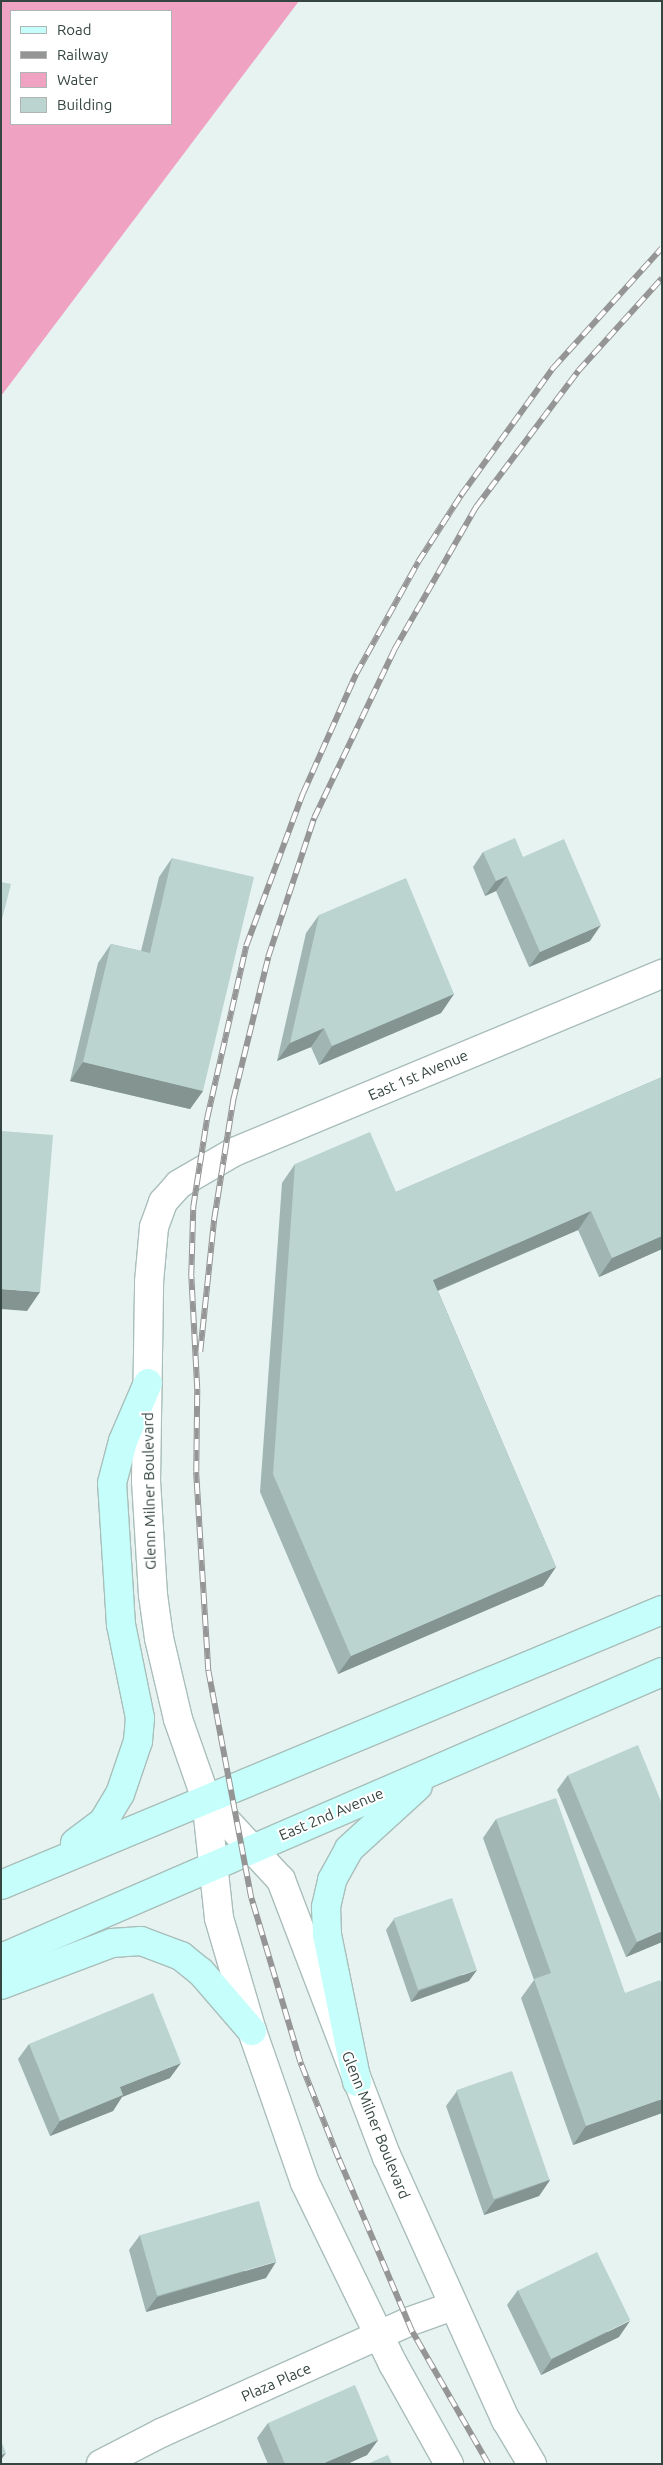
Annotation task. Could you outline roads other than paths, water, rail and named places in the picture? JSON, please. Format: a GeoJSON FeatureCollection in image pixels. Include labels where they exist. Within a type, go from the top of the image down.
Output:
{"type":"FeatureCollection","features":[{"type":"Feature","properties":{"kind":"main road"},"geometry":{"type":"LineString","coordinates":[[46,1866],[103,1822],[120,1794],[138,1741],[140,1718],[121,1624],[112,1482],[123,1441],[148,1383]]}},
{"type":"Feature","properties":{"kind":"main road"},"geometry":{"type":"LineString","coordinates":[[1,1885],[662,1610]]}},
{"type":"Feature","properties":{"kind":"main road","name":"East 2nd Avenue"},"geometry":{"type":"LineString","coordinates":[[1,1958],[662,1672]]}},
{"type":"Feature","properties":{"kind":"main road"},"geometry":{"type":"LineString","coordinates":[[357,2082],[328,1935],[326,1907],[332,1880],[349,1849],[436,1770]]}},
{"type":"Feature","properties":{"kind":"main road"},"geometry":{"type":"LineString","coordinates":[[1,1985],[112,1943],[141,1941],[181,1956],[201,1972],[252,2031]]}},
{"type":"Feature","properties":{"kind":"street","name":"East 1st Avenue"},"geometry":{"type":"LineString","coordinates":[[179,1184],[234,1152],[662,974]]}},
{"type":"Feature","properties":{"kind":"street","name":"Glenn Milner Boulevard"},"geometry":{"type":"LineString","coordinates":[[179,1184],[162,1202],[154,1227],[148,1282],[146,1481],[153,1594],[176,1711],[206,1799],[219,1918],[252,2031],[305,2183],[379,2336],[449,2464]]}},
{"type":"Feature","properties":{"kind":"street","name":"Glenn Milner Boulevard"},"geometry":{"type":"LineString","coordinates":[[206,1799],[254,1847],[281,1880],[357,2082],[453,2306],[506,2420],[532,2464]]}},
{"type":"Feature","properties":{"kind":"street","name":"Plaza Place"},"geometry":{"type":"LineString","coordinates":[[101,2464],[161,2433],[379,2336],[453,2306]]}},
{"type":"Feature","properties":{"kind":"water"},"geometry":{"type":"Polygon","coordinates":[[[1,1],[299,1],[1,396],[1,1]]]}},
{"type":"Feature","properties":{"kind":"railway"},"geometry":{"type":"LineString","coordinates":[[488,2464],[412,2332],[338,2158],[300,2062],[251,1898],[208,1670],[196,1472],[197,1389],[191,1276],[193,1207],[207,1118],[246,946],[303,793],[356,674],[418,562],[461,495],[553,368],[662,248]]}},
{"type":"Feature","properties":{"kind":"railway"},"geometry":{"type":"LineString","coordinates":[[200,1352],[214,1219],[233,1100],[268,957],[314,818],[394,650],[476,507],[578,371],[662,278]]}}]}
